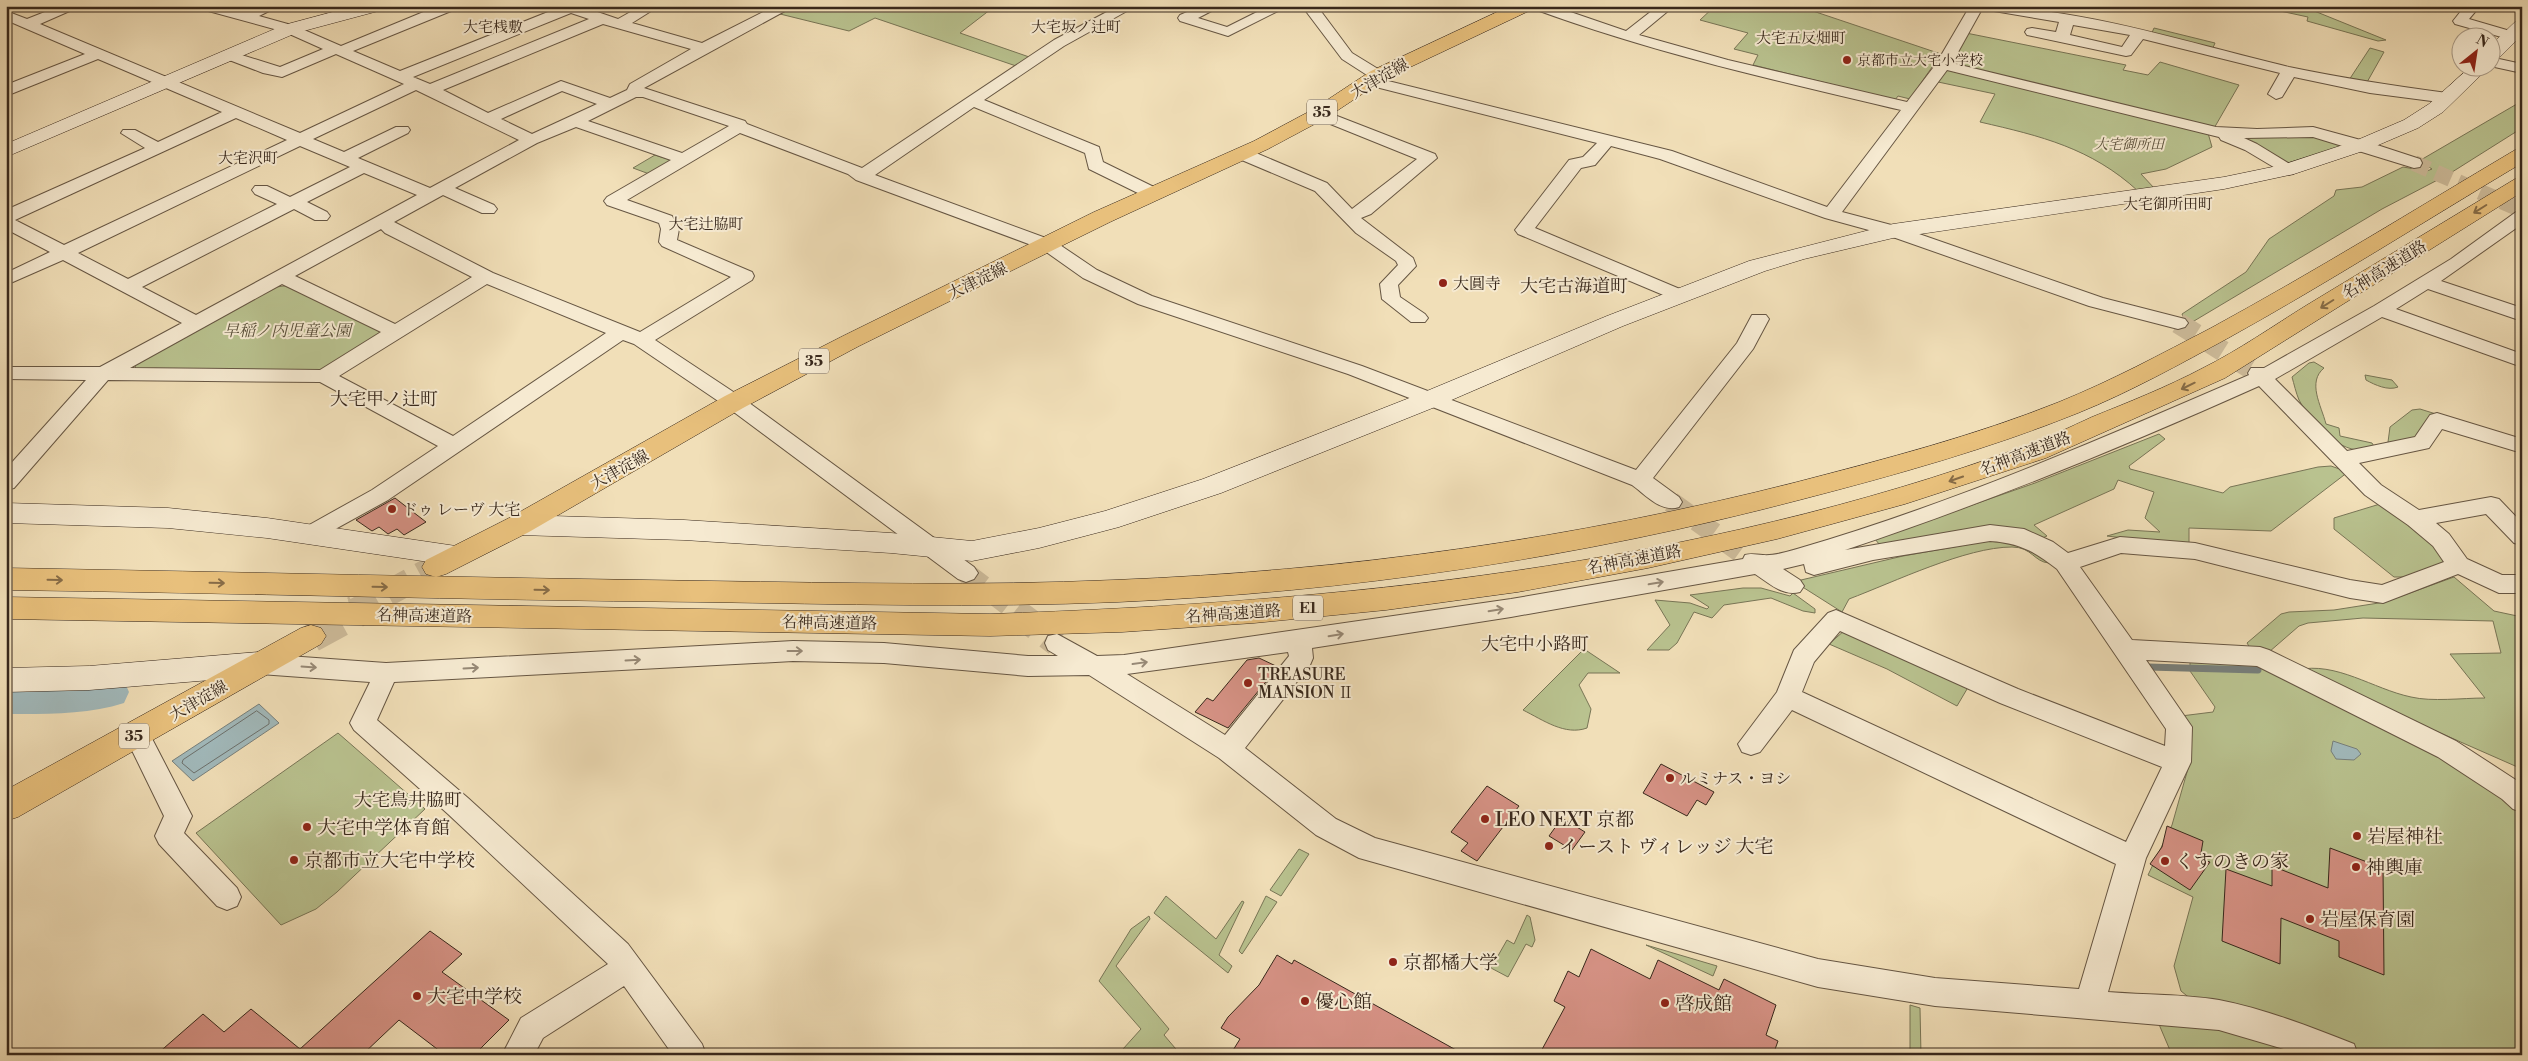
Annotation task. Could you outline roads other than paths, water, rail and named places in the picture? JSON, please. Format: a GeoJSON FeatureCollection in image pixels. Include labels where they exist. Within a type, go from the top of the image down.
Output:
{"type":"FeatureCollection","features":[{"type":"Feature","properties":{"kind":"main road","name":"大津淀線"},"geometry":{"type":"LineString","coordinates":[[446,562],[519,525],[734,402],[851,341],[1102,217],[1243,154],[1318,114],[1374,78],[1525,6]]}},
{"type":"Feature","properties":{"kind":"main road","name":"名神高速道路"},"geometry":{"type":"LineString","coordinates":[[6,579],[496,590],[969,595],[1122,591],[1286,580],[1511,552],[1678,522],[1779,497],[1892,466],[2065,409],[2134,378],[2266,308],[2522,154]]}},
{"type":"Feature","properties":{"kind":"main road","name":"名神高速道路"},"geometry":{"type":"LineString","coordinates":[[6,608],[990,625],[1067,624],[1301,608],[1529,578],[1669,554],[1802,523],[1922,490],[2034,453],[2174,393],[2216,372],[2522,183]]}},
{"type":"Feature","properties":{"kind":"main road","name":"大津淀線"},"geometry":{"type":"LineString","coordinates":[[6,807],[311,636]]}},
{"type":"Feature","properties":{"kind":"street"},"geometry":{"type":"LineString","coordinates":[[28,24],[74,6]]}},
{"type":"Feature","properties":{"kind":"street"},"geometry":{"type":"LineString","coordinates":[[206,6],[290,29],[423,87],[531,140]]}},
{"type":"Feature","properties":{"kind":"street"},"geometry":{"type":"LineString","coordinates":[[244,17],[272,6]]}},
{"type":"Feature","properties":{"kind":"street"},"geometry":{"type":"LineString","coordinates":[[6,151],[290,29],[376,6]]}},
{"type":"Feature","properties":{"kind":"street"},"geometry":{"type":"LineString","coordinates":[[229,55],[268,70],[282,72],[452,6]]}},
{"type":"Feature","properties":{"kind":"street"},"geometry":{"type":"LineString","coordinates":[[621,23],[652,6]]}},
{"type":"Feature","properties":{"kind":"street"},"geometry":{"type":"LineString","coordinates":[[738,30],[753,6]]}},
{"type":"Feature","properties":{"kind":"street"},"geometry":{"type":"LineString","coordinates":[[634,92],[635,87],[704,48],[787,6]]}},
{"type":"Feature","properties":{"kind":"street"},"geometry":{"type":"LineString","coordinates":[[862,176],[1059,43],[1128,6]]}},
{"type":"Feature","properties":{"kind":"street"},"geometry":{"type":"LineString","coordinates":[[1214,6],[1185,18],[1228,32],[1281,6]]}},
{"type":"Feature","properties":{"kind":"street"},"geometry":{"type":"LineString","coordinates":[[1309,6],[1347,56],[1374,78],[1701,166],[1831,214],[1894,231],[2096,302],[2178,323]]}},
{"type":"Feature","properties":{"kind":"street"},"geometry":{"type":"LineString","coordinates":[[1539,6],[1628,37],[1910,108]]}},
{"type":"Feature","properties":{"kind":"street"},"geometry":{"type":"LineString","coordinates":[[1628,37],[1667,6]]}},
{"type":"Feature","properties":{"kind":"street"},"geometry":{"type":"LineString","coordinates":[[1831,214],[1942,65],[1977,6]]}},
{"type":"Feature","properties":{"kind":"street"},"geometry":{"type":"LineString","coordinates":[[1986,6],[2068,18],[2139,33],[2289,71],[2370,88],[2447,98]]}},
{"type":"Feature","properties":{"kind":"street"},"geometry":{"type":"LineString","coordinates":[[2473,6],[2460,21],[2517,31]]}},
{"type":"Feature","properties":{"kind":"street"},"geometry":{"type":"LineString","coordinates":[[400,77],[571,8],[602,19],[704,48]]}},
{"type":"Feature","properties":{"kind":"street"},"geometry":{"type":"LineString","coordinates":[[6,15],[343,159],[488,209]]}},
{"type":"Feature","properties":{"kind":"street"},"geometry":{"type":"LineString","coordinates":[[2062,38],[2068,18]]}},
{"type":"Feature","properties":{"kind":"street"},"geometry":{"type":"LineString","coordinates":[[6,280],[298,140],[423,87],[602,19]]}},
{"type":"Feature","properties":{"kind":"street"},"geometry":{"type":"LineString","coordinates":[[2500,49],[2517,31]]}},
{"type":"Feature","properties":{"kind":"street"},"geometry":{"type":"LineString","coordinates":[[2032,32],[2126,52],[2139,33]]}},
{"type":"Feature","properties":{"kind":"street"},"geometry":{"type":"LineString","coordinates":[[6,91],[98,54]]}},
{"type":"Feature","properties":{"kind":"street"},"geometry":{"type":"LineString","coordinates":[[2500,62],[2522,69]]}},
{"type":"Feature","properties":{"kind":"street"},"geometry":{"type":"LineString","coordinates":[[1942,65],[2216,132],[2251,147],[2287,170]]}},
{"type":"Feature","properties":{"kind":"street"},"geometry":{"type":"LineString","coordinates":[[2276,94],[2289,71]]}},
{"type":"Feature","properties":{"kind":"street"},"geometry":{"type":"LineString","coordinates":[[519,525],[684,530],[972,551],[1039,538],[1109,520],[1212,486],[1757,266],[1894,231],[2206,186],[2287,170],[2362,144],[2411,124],[2447,98],[2468,78]]}},
{"type":"Feature","properties":{"kind":"street"},"geometry":{"type":"LineString","coordinates":[[487,119],[561,86],[609,103]]}},
{"type":"Feature","properties":{"kind":"street"},"geometry":{"type":"LineString","coordinates":[[6,483],[103,374],[531,140],[551,134],[634,92],[644,93],[739,124],[740,127],[854,170],[862,176],[1048,245],[1090,274],[1145,300],[1354,370],[1431,399],[1640,480],[1671,502]]}},
{"type":"Feature","properties":{"kind":"street"},"geometry":{"type":"LineString","coordinates":[[972,101],[1093,150],[1095,165],[1154,194]]}},
{"type":"Feature","properties":{"kind":"street"},"geometry":{"type":"LineString","coordinates":[[6,217],[234,113]]}},
{"type":"Feature","properties":{"kind":"street"},"geometry":{"type":"LineString","coordinates":[[1318,114],[1429,158],[1364,210],[1351,216]]}},
{"type":"Feature","properties":{"kind":"street"},"geometry":{"type":"LineString","coordinates":[[574,121],[683,159]]}},
{"type":"Feature","properties":{"kind":"street"},"geometry":{"type":"LineString","coordinates":[[641,340],[745,276],[668,242],[670,229],[666,220],[613,201],[740,127]]}},
{"type":"Feature","properties":{"kind":"street"},"geometry":{"type":"LineString","coordinates":[[343,159],[402,130]]}},
{"type":"Feature","properties":{"kind":"street"},"geometry":{"type":"LineString","coordinates":[[2216,132],[2257,134],[2313,132],[2362,144],[2414,163]]}},
{"type":"Feature","properties":{"kind":"street"},"geometry":{"type":"LineString","coordinates":[[129,133],[158,148]]}},
{"type":"Feature","properties":{"kind":"street"},"geometry":{"type":"LineString","coordinates":[[1608,140],[1589,161],[1575,164],[1524,230],[1680,296]]}},
{"type":"Feature","properties":{"kind":"street"},"geometry":{"type":"LineString","coordinates":[[1243,154],[1321,187],[1351,216],[1362,230],[1404,258],[1407,266],[1389,284],[1391,299],[1418,318]]}},
{"type":"Feature","properties":{"kind":"street"},"geometry":{"type":"LineString","coordinates":[[128,286],[363,167]]}},
{"type":"Feature","properties":{"kind":"street"},"geometry":{"type":"LineString","coordinates":[[261,190],[321,216]]}},
{"type":"Feature","properties":{"kind":"street"},"geometry":{"type":"LineString","coordinates":[[1769,571],[1796,558],[1946,508],[2118,440],[2260,375],[2381,310],[2457,263],[2522,216]]}},
{"type":"Feature","properties":{"kind":"street"},"geometry":{"type":"LineString","coordinates":[[6,222],[197,323]]}},
{"type":"Feature","properties":{"kind":"street"},"geometry":{"type":"LineString","coordinates":[[384,222],[391,229],[486,277],[641,340],[734,402],[966,574]]}},
{"type":"Feature","properties":{"kind":"street"},"geometry":{"type":"LineString","coordinates":[[282,277],[396,332]]}},
{"type":"Feature","properties":{"kind":"street"},"geometry":{"type":"LineString","coordinates":[[324,376],[486,277]]}},
{"type":"Feature","properties":{"kind":"street"},"geometry":{"type":"LineString","coordinates":[[2427,282],[2522,315]]}},
{"type":"Feature","properties":{"kind":"street"},"geometry":{"type":"LineString","coordinates":[[2381,310],[2522,361]]}},
{"type":"Feature","properties":{"kind":"street"},"geometry":{"type":"LineString","coordinates":[[1640,480],[1746,344],[1759,319]]}},
{"type":"Feature","properties":{"kind":"street"},"geometry":{"type":"LineString","coordinates":[[310,535],[380,495],[622,331]]}},
{"type":"Feature","properties":{"kind":"street"},"geometry":{"type":"LineString","coordinates":[[6,373],[324,376],[453,445]]}},
{"type":"Feature","properties":{"kind":"street"},"geometry":{"type":"LineString","coordinates":[[2260,375],[2372,490],[2416,519],[2441,540],[2459,565],[2499,584],[2522,584]]}},
{"type":"Feature","properties":{"kind":"street"},"geometry":{"type":"LineString","coordinates":[[2343,459],[2422,443],[2437,420],[2522,446]]}},
{"type":"Feature","properties":{"kind":"street"},"geometry":{"type":"LineString","coordinates":[[2416,519],[2491,505],[2522,537]]}},
{"type":"Feature","properties":{"kind":"street"},"geometry":{"type":"LineString","coordinates":[[6,513],[168,518],[310,535],[446,562]]}},
{"type":"Feature","properties":{"kind":"street"},"geometry":{"type":"LineString","coordinates":[[6,680],[89,678],[260,664],[386,673],[793,651],[884,653],[1028,666],[1124,665],[1769,571],[1990,532],[2016,535],[2045,548],[2066,563],[2179,727],[2178,762],[2132,858],[2090,1004]]}},
{"type":"Feature","properties":{"kind":"street"},"geometry":{"type":"LineString","coordinates":[[2066,563],[2120,545],[2195,551],[2350,589],[2383,594],[2459,565]]}},
{"type":"Feature","properties":{"kind":"street"},"geometry":{"type":"LineString","coordinates":[[1751,744],[1788,697],[1803,657],[1836,619],[2009,696],[2178,762]]}},
{"type":"Feature","properties":{"kind":"street"},"geometry":{"type":"LineString","coordinates":[[1228,750],[1301,658],[1299,641]]}},
{"type":"Feature","properties":{"kind":"street"},"geometry":{"type":"LineString","coordinates":[[1058,643],[1228,750],[1326,827],[1368,849],[1818,973],[1935,992],[2219,1015],[2289,1034],[2343,1055]]}},
{"type":"Feature","properties":{"kind":"street"},"geometry":{"type":"LineString","coordinates":[[2126,649],[2260,657],[2447,749],[2511,791],[2522,801]]}},
{"type":"Feature","properties":{"kind":"street"},"geometry":{"type":"LineString","coordinates":[[386,673],[363,723],[458,806],[618,954],[691,1055]]}},
{"type":"Feature","properties":{"kind":"street"},"geometry":{"type":"LineString","coordinates":[[1788,697],[2132,858]]}},
{"type":"Feature","properties":{"kind":"street"},"geometry":{"type":"LineString","coordinates":[[138,734],[178,816],[169,836],[227,896]]}},
{"type":"Feature","properties":{"kind":"street"},"geometry":{"type":"LineString","coordinates":[[517,1055],[532,1028],[628,967]]}},
{"type":"Feature","properties":{"kind":"water"},"geometry":{"type":"Polygon","coordinates":[[[259,704],[279,723],[193,781],[172,761],[259,704]]]}},
{"type":"Feature","properties":{"kind":"water"},"geometry":{"type":"Polygon","coordinates":[[[2333,741],[2357,749],[2361,754],[2354,760],[2336,759],[2331,751],[2333,741]]]}},
{"type":"Feature","properties":{"kind":"waterway"},"geometry":{"type":"LineString","coordinates":[[2148,667],[2258,670]]}},
{"type":"Feature","properties":{"kind":"waterway"},"geometry":{"type":"LineString","coordinates":[[6,698],[47,698],[110,692]]}},
{"type":"Feature","properties":{"kind":"tunnel"},"geometry":{"type":"LineString","coordinates":[[2414,163],[2522,210]]}},
{"type":"Feature","properties":{"kind":"tunnel"},"geometry":{"type":"LineString","coordinates":[[2178,323],[2258,373]]}},
{"type":"Feature","properties":{"kind":"tunnel"},"geometry":{"type":"LineString","coordinates":[[1671,502],[1747,557]]}},
{"type":"Feature","properties":{"kind":"tunnel"},"geometry":{"type":"LineString","coordinates":[[354,612],[436,567]]}},
{"type":"Feature","properties":{"kind":"tunnel"},"geometry":{"type":"LineString","coordinates":[[966,573],[1017,612]]}},
{"type":"Feature","properties":{"kind":"tunnel"},"geometry":{"type":"LineString","coordinates":[[311,636],[357,611]]}},
{"type":"Feature","properties":{"kind":"tunnel"},"geometry":{"type":"LineString","coordinates":[[1015,611],[1057,643]]}},
{"type":"Feature","properties":{"kind":"place","name":"京都市立大宅小学校"},"geometry":{"type":"Point","coordinates":[1847,60]}},
{"type":"Feature","properties":{"kind":"place","name":"大圓寺"},"geometry":{"type":"Point","coordinates":[1443,283]}},
{"type":"Feature","properties":{"kind":"place","name":"ドゥ レーヴ 大宅"},"geometry":{"type":"Point","coordinates":[392,509]}},
{"type":"Feature","properties":{"kind":"place","name":"TREASURE MANSION Ⅱ"},"geometry":{"type":"Point","coordinates":[1248,683]}},
{"type":"Feature","properties":{"kind":"place","name":"ルミナス・ヨシ"},"geometry":{"type":"Point","coordinates":[1670,778]}},
{"type":"Feature","properties":{"kind":"place","name":"LEO NEXT 京都"},"geometry":{"type":"Point","coordinates":[1485,819]}},
{"type":"Feature","properties":{"kind":"place","name":"大宅中学体育館"},"geometry":{"type":"Point","coordinates":[307,827]}},
{"type":"Feature","properties":{"kind":"place","name":"岩屋神社"},"geometry":{"type":"Point","coordinates":[2357,836]}},
{"type":"Feature","properties":{"kind":"place","name":"イースト ヴィレッジ 大宅"},"geometry":{"type":"Point","coordinates":[1549,846]}},
{"type":"Feature","properties":{"kind":"place","name":"京都市立大宅中学校"},"geometry":{"type":"Point","coordinates":[294,860]}},
{"type":"Feature","properties":{"kind":"place","name":"くすのきの家"},"geometry":{"type":"Point","coordinates":[2165,861]}},
{"type":"Feature","properties":{"kind":"place","name":"神輿庫"},"geometry":{"type":"Point","coordinates":[2356,867]}},
{"type":"Feature","properties":{"kind":"place","name":"岩屋保育園"},"geometry":{"type":"Point","coordinates":[2310,919]}},
{"type":"Feature","properties":{"kind":"place","name":"京都橘大学"},"geometry":{"type":"Point","coordinates":[1393,962]}},
{"type":"Feature","properties":{"kind":"place","name":"大宅中学校"},"geometry":{"type":"Point","coordinates":[417,996]}},
{"type":"Feature","properties":{"kind":"place","name":"優心館"},"geometry":{"type":"Point","coordinates":[1305,1001]}},
{"type":"Feature","properties":{"kind":"place","name":"啓成館"},"geometry":{"type":"Point","coordinates":[1665,1003]}},
{"type":"Feature","properties":{"kind":"district","name":"大宅桟敷"},"geometry":{"type":"Point","coordinates":[493,27]}},
{"type":"Feature","properties":{"kind":"district","name":"大宅坂ノ辻町"},"geometry":{"type":"Point","coordinates":[1076,27]}},
{"type":"Feature","properties":{"kind":"district","name":"大宅五反畑町"},"geometry":{"type":"Point","coordinates":[1801,38]}},
{"type":"Feature","properties":{"kind":"district","name":"大宅沢町"},"geometry":{"type":"Point","coordinates":[248,158]}},
{"type":"Feature","properties":{"kind":"district","name":"大宅御所田町"},"geometry":{"type":"Point","coordinates":[2168,204]}},
{"type":"Feature","properties":{"kind":"district","name":"大宅辻脇町"},"geometry":{"type":"Point","coordinates":[706,224]}},
{"type":"Feature","properties":{"kind":"district","name":"大宅古海道町"},"geometry":{"type":"Point","coordinates":[1574,286]}},
{"type":"Feature","properties":{"kind":"district","name":"大宅甲ノ辻町"},"geometry":{"type":"Point","coordinates":[384,399]}},
{"type":"Feature","properties":{"kind":"district","name":"大宅中小路町"},"geometry":{"type":"Point","coordinates":[1535,644]}},
{"type":"Feature","properties":{"kind":"district","name":"大宅鳥井脇町"},"geometry":{"type":"Point","coordinates":[408,800]}},
{"type":"Feature","properties":{"kind":"park label","name":"大宅御所田"},"geometry":{"type":"Point","coordinates":[2129,144]}},
{"type":"Feature","properties":{"kind":"park label","name":"早稲ノ内児童公園"},"geometry":{"type":"Point","coordinates":[287,330]}}]}
